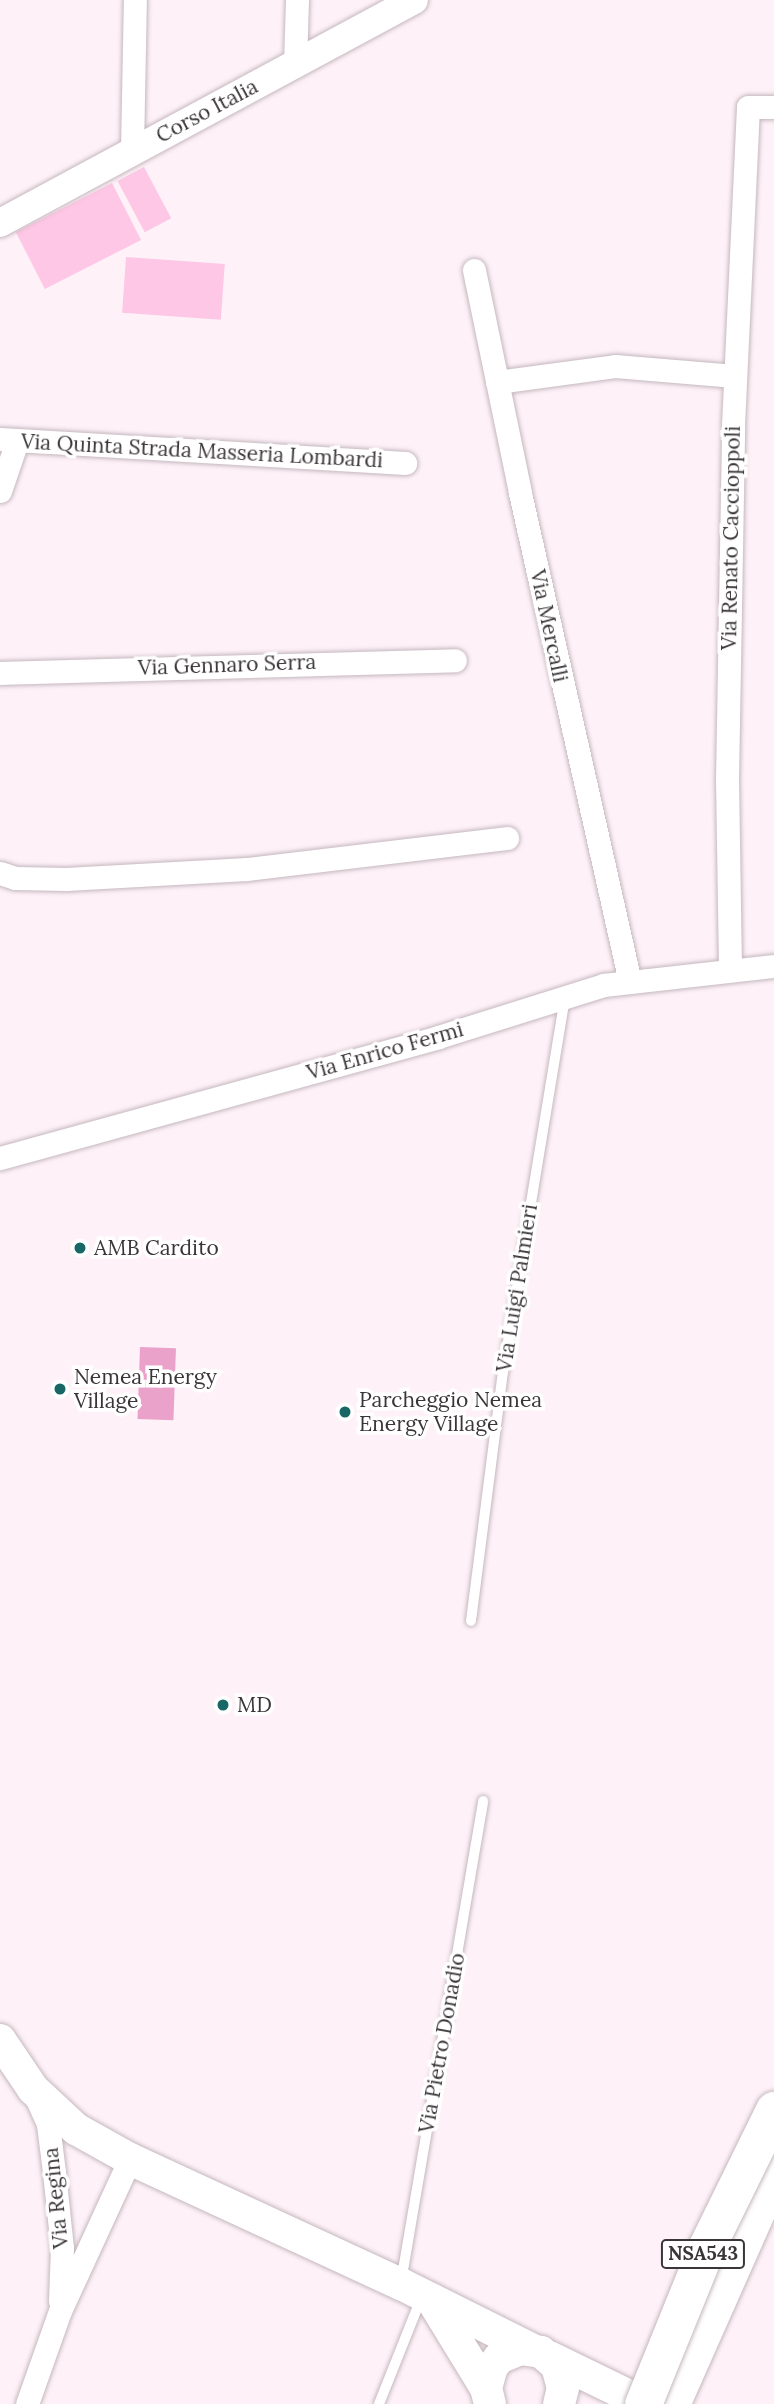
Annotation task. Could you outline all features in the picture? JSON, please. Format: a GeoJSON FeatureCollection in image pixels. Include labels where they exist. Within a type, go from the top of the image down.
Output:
{"type":"FeatureCollection","features":[{"type":"Feature","properties":{"kind":"highway","name":"NSA543"},"geometry":{"type":"LineString","coordinates":[[631,2402],[774,2110]]}},
{"type":"Feature","properties":{"kind":"highway","name":"NSA543"},"geometry":{"type":"LineString","coordinates":[[671,2404],[774,2172]]}},
{"type":"Feature","properties":{"kind":"main road"},"geometry":{"type":"LineString","coordinates":[[0,2039],[33,2089],[76,2129],[130,2159],[540,2353],[631,2402]]}},
{"type":"Feature","properties":{"kind":"main road"},"geometry":{"type":"LineString","coordinates":[[418,2293],[488,2399]]}},
{"type":"Feature","properties":{"kind":"main road"},"geometry":{"type":"LineString","coordinates":[[488,2399],[487,2377],[499,2358],[520,2349],[540,2353],[562,2376],[563,2388],[559,2404]]}},
{"type":"Feature","properties":{"kind":"street"},"geometry":{"type":"LineString","coordinates":[[132,150],[135,0]]}},
{"type":"Feature","properties":{"kind":"street"},"geometry":{"type":"LineString","coordinates":[[295,64],[297,0]]}},
{"type":"Feature","properties":{"kind":"street","name":"Corso Italia"},"geometry":{"type":"LineString","coordinates":[[0,223],[414,0]]}},
{"type":"Feature","properties":{"kind":"street","name":"Via Renato Caccioppoli"},"geometry":{"type":"LineString","coordinates":[[730,969],[727,780],[735,376],[748,107],[774,107]]}},
{"type":"Feature","properties":{"kind":"street","name":"Via Mercalli"},"geometry":{"type":"LineString","coordinates":[[474,270],[630,982]]}},
{"type":"Feature","properties":{"kind":"street"},"geometry":{"type":"LineString","coordinates":[[497,382],[615,366],[735,376]]}},
{"type":"Feature","properties":{"kind":"street"},"geometry":{"type":"LineString","coordinates":[[0,491],[9,440]]}},
{"type":"Feature","properties":{"kind":"street","name":"Via Quinta Strada Masseria Lombardi"},"geometry":{"type":"LineString","coordinates":[[9,440],[405,463]]}},
{"type":"Feature","properties":{"kind":"street","name":"Via Gennaro Serra"},"geometry":{"type":"LineString","coordinates":[[0,673],[220,664],[455,660]]}},
{"type":"Feature","properties":{"kind":"street"},"geometry":{"type":"LineString","coordinates":[[0,873],[15,878],[66,879],[247,869],[507,838]]}},
{"type":"Feature","properties":{"kind":"street","name":"Via Enrico Fermi"},"geometry":{"type":"LineString","coordinates":[[0,1158],[438,1037],[604,985],[774,965]]}},
{"type":"Feature","properties":{"kind":"street","name":"Via Regina"},"geometry":{"type":"LineString","coordinates":[[33,2089],[48,2124],[54,2172],[62,2248],[60,2311]]}},
{"type":"Feature","properties":{"kind":"street","name":"Via Regina"},"geometry":{"type":"LineString","coordinates":[[27,2404],[60,2311],[130,2159]]}},
{"type":"Feature","properties":{"kind":"lane","name":"Via Luigi Palmieri"},"geometry":{"type":"LineString","coordinates":[[471,1620],[503,1372],[565,997]]}},
{"type":"Feature","properties":{"kind":"lane","name":"Via Pietro Donadio"},"geometry":{"type":"LineString","coordinates":[[379,2404],[418,2293],[483,1801]]}},
{"type":"Feature","properties":{"kind":"shaded area"},"geometry":{"type":"Polygon","coordinates":[[[144,167],[171,218],[145,232],[118,181],[144,167]]]}},
{"type":"Feature","properties":{"kind":"shaded area"},"geometry":{"type":"Polygon","coordinates":[[[112,183],[141,240],[45,289],[16,232],[112,183]]]}},
{"type":"Feature","properties":{"kind":"shaded area"},"geometry":{"type":"Polygon","coordinates":[[[126,257],[225,264],[221,320],[122,313],[126,257]]]}},
{"type":"Feature","properties":{"kind":"shaded area"},"geometry":{"type":"Polygon","coordinates":[[[140,1347],[176,1348],[173,1420],[137,1419],[140,1347]]]}},
{"type":"Feature","properties":{"kind":"place","name":"AMB Cardito"},"geometry":{"type":"Point","coordinates":[80,1248]}},
{"type":"Feature","properties":{"kind":"place","name":"Nemea Energy Village"},"geometry":{"type":"Point","coordinates":[60,1389]}},
{"type":"Feature","properties":{"kind":"place","name":"Parcheggio Nemea Energy Village"},"geometry":{"type":"Point","coordinates":[345,1412]}},
{"type":"Feature","properties":{"kind":"place","name":"MD"},"geometry":{"type":"Point","coordinates":[223,1705]}}]}
